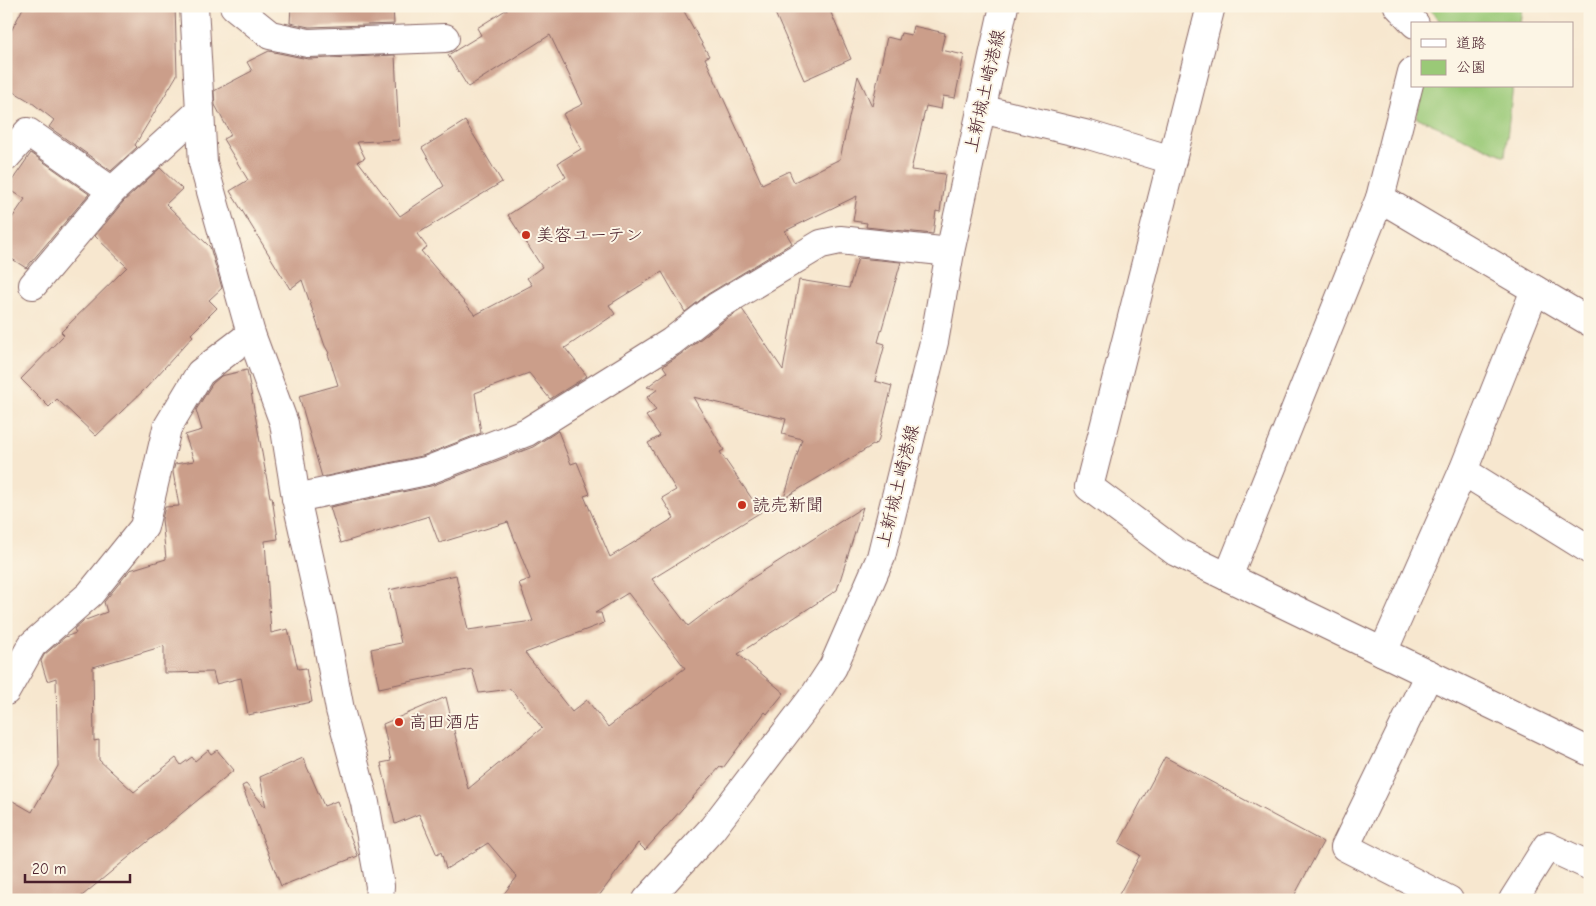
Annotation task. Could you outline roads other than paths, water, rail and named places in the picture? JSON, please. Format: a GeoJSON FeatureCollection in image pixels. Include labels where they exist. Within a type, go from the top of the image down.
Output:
{"type":"FeatureCollection","features":[{"type":"Feature","properties":{"kind":"street"},"geometry":{"type":"LineString","coordinates":[[194,6],[203,163],[251,334],[284,423],[296,498],[323,619],[340,710],[365,803],[380,886],[379,900]]}},
{"type":"Feature","properties":{"kind":"street"},"geometry":{"type":"LineString","coordinates":[[234,6],[270,35],[308,43],[445,38]]}},
{"type":"Feature","properties":{"kind":"street","name":"上新城土崎港線"},"geometry":{"type":"LineString","coordinates":[[647,900],[712,829],[834,667],[880,557],[934,342],[950,252],[1004,6]]}},
{"type":"Feature","properties":{"kind":"street"},"geometry":{"type":"LineString","coordinates":[[1210,6],[1089,487],[1176,552],[1590,752]]}},
{"type":"Feature","properties":{"kind":"street"},"geometry":{"type":"LineString","coordinates":[[1398,6],[1413,22]]}},
{"type":"Feature","properties":{"kind":"street"},"geometry":{"type":"LineString","coordinates":[[1228,577],[1380,198],[1411,76]]}},
{"type":"Feature","properties":{"kind":"street"},"geometry":{"type":"LineString","coordinates":[[981,109],[1089,134],[1172,160]]}},
{"type":"Feature","properties":{"kind":"street"},"geometry":{"type":"LineString","coordinates":[[33,286],[112,190],[200,111]]}},
{"type":"Feature","properties":{"kind":"street"},"geometry":{"type":"LineString","coordinates":[[6,157],[28,132],[112,190]]}},
{"type":"Feature","properties":{"kind":"street"},"geometry":{"type":"LineString","coordinates":[[1380,198],[1590,322]]}},
{"type":"Feature","properties":{"kind":"street"},"geometry":{"type":"LineString","coordinates":[[296,498],[426,471],[527,432],[671,342],[716,307],[821,244],[840,240],[950,252]]}},
{"type":"Feature","properties":{"kind":"street"},"geometry":{"type":"LineString","coordinates":[[1384,652],[1463,471],[1535,290]]}},
{"type":"Feature","properties":{"kind":"street"},"geometry":{"type":"LineString","coordinates":[[6,691],[32,645],[90,594],[144,527],[167,428],[200,373],[251,334]]}},
{"type":"Feature","properties":{"kind":"street"},"geometry":{"type":"LineString","coordinates":[[1463,471],[1590,550]]}},
{"type":"Feature","properties":{"kind":"street"},"geometry":{"type":"LineString","coordinates":[[1430,674],[1345,846],[1449,900]]}},
{"type":"Feature","properties":{"kind":"street"},"geometry":{"type":"LineString","coordinates":[[1513,900],[1547,846],[1590,866]]}},
{"type":"Feature","properties":{"kind":"place","name":"美容ユーテン"},"geometry":{"type":"Point","coordinates":[526,235]}},
{"type":"Feature","properties":{"kind":"place","name":"読売新聞"},"geometry":{"type":"Point","coordinates":[742,505]}},
{"type":"Feature","properties":{"kind":"place","name":"高田酒店"},"geometry":{"type":"Point","coordinates":[399,722]}}]}
